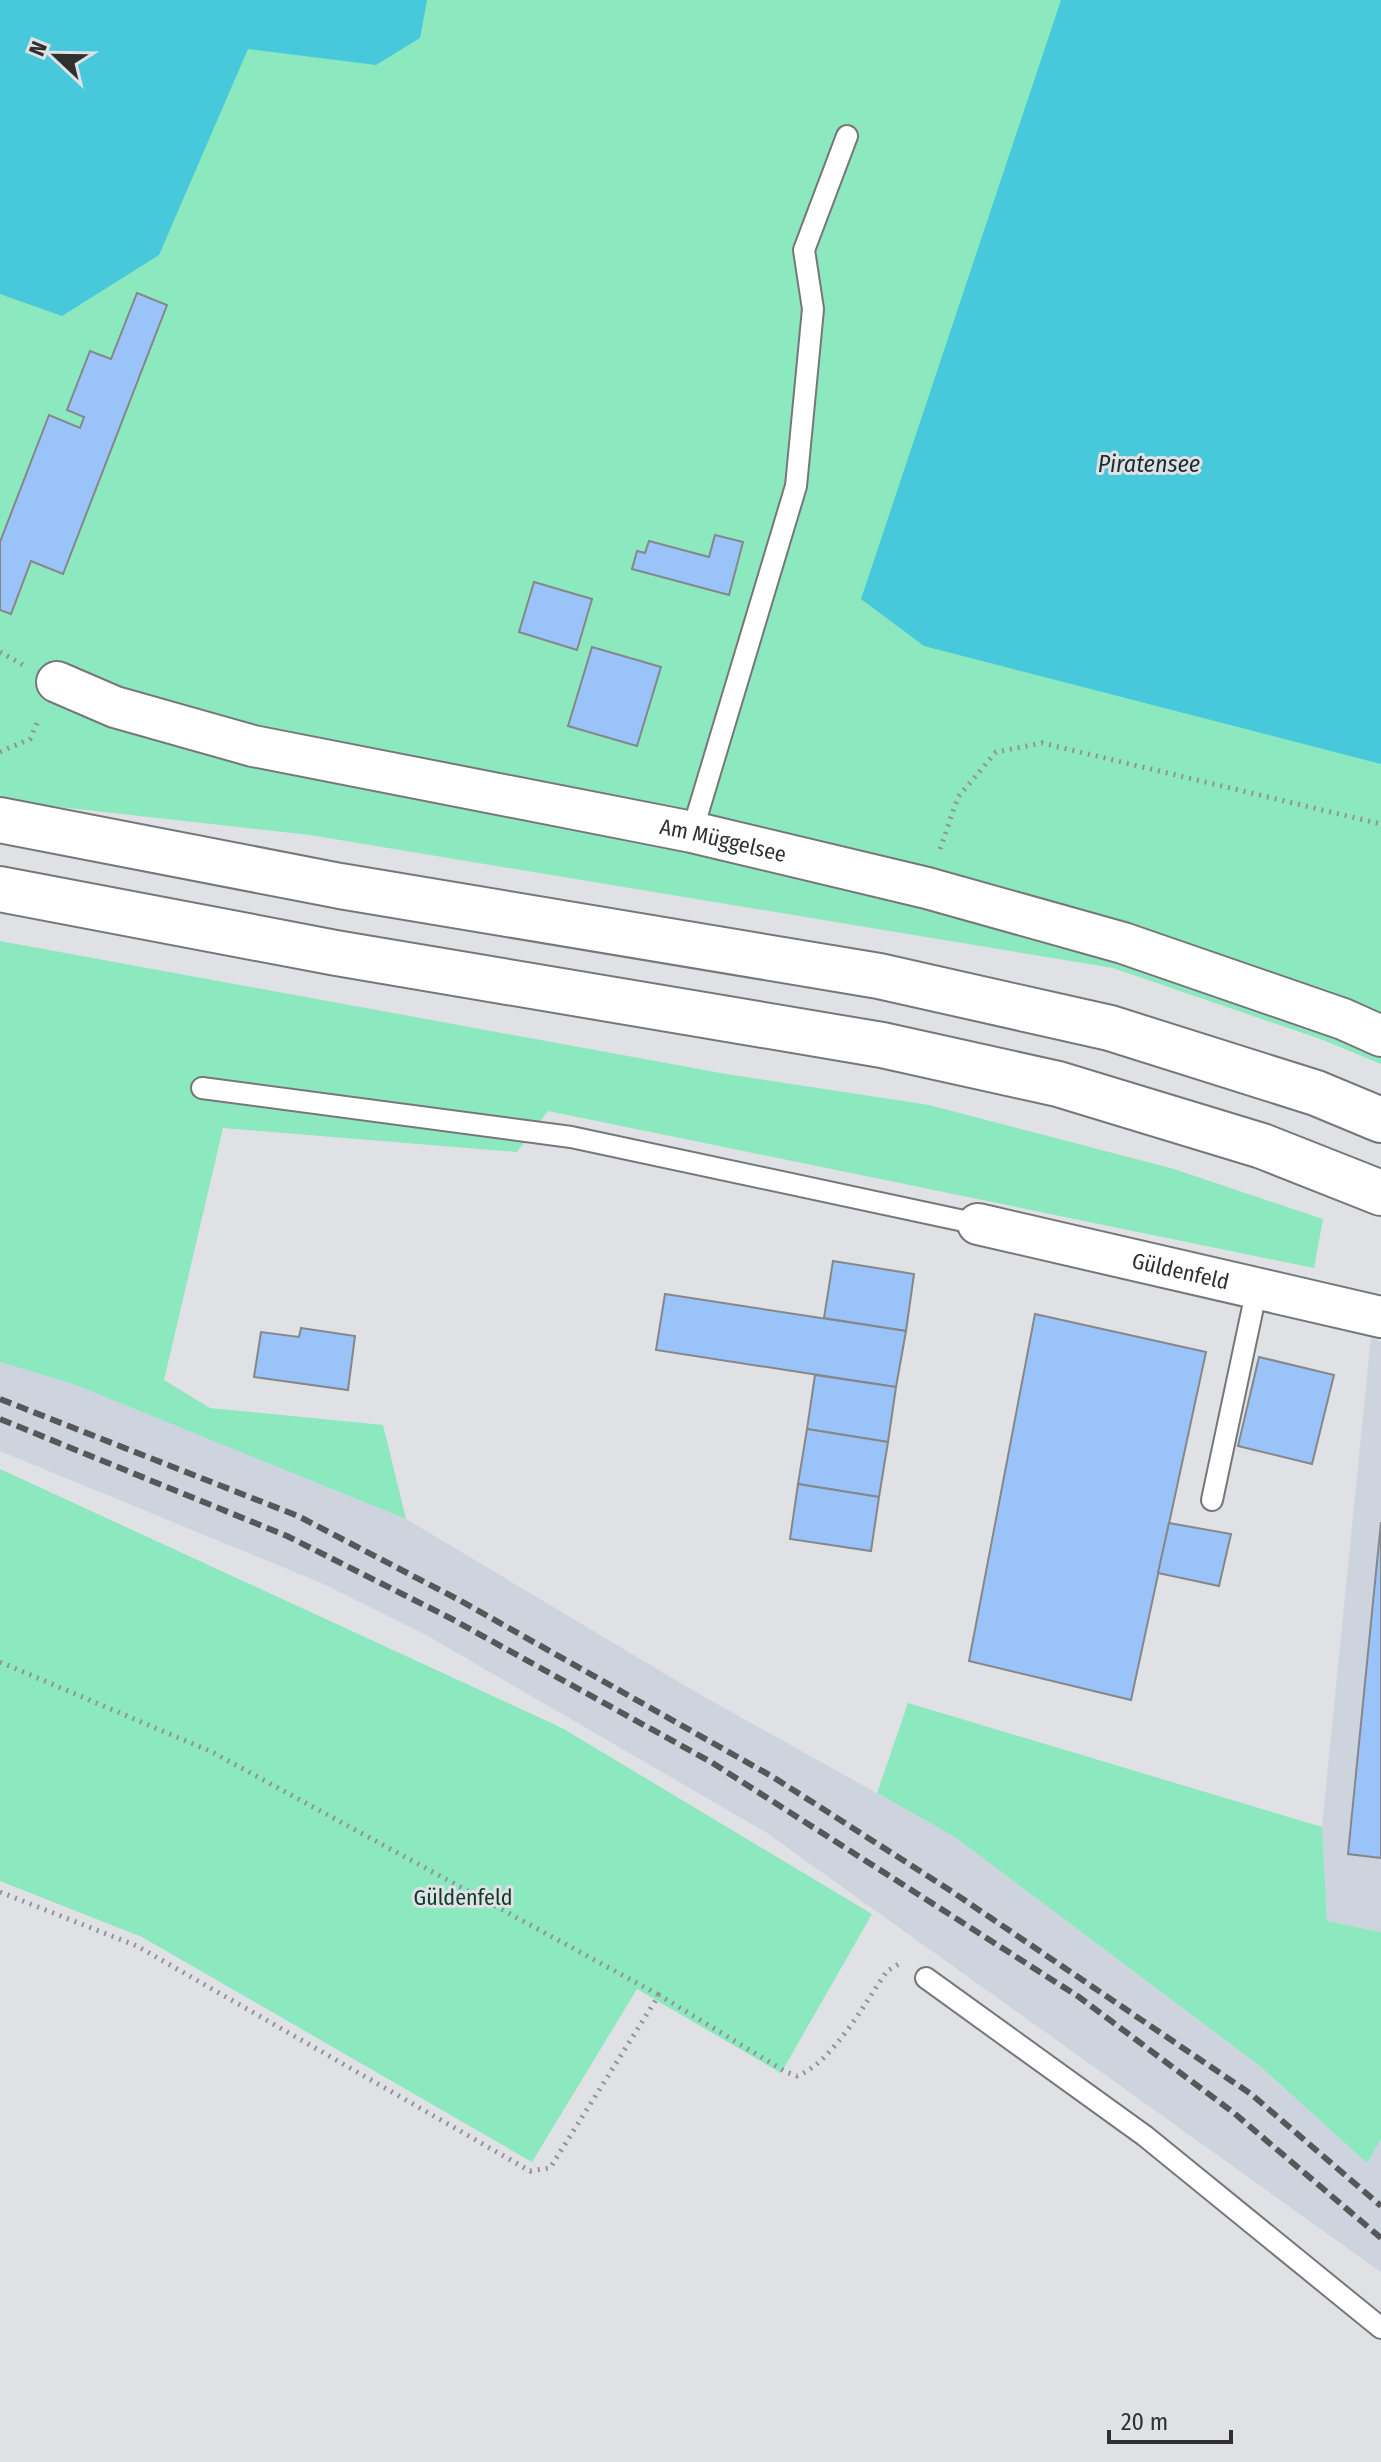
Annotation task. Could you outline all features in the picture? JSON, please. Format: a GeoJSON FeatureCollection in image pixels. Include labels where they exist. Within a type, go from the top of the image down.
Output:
{"type":"FeatureCollection","features":[{"type":"Feature","properties":{"kind":"highway"},"geometry":{"type":"LineString","coordinates":[[0,820],[340,886],[879,976],[1110,1028],[1316,1093],[1381,1120]]}},
{"type":"Feature","properties":{"kind":"highway"},"geometry":{"type":"LineString","coordinates":[[0,889],[336,953],[897,1048],[1058,1084],[1262,1146],[1381,1193]]}},
{"type":"Feature","properties":{"kind":"street","name":"Am Müggelsee"},"geometry":{"type":"LineString","coordinates":[[57,682],[115,707],[253,746],[692,832],[927,888],[1123,943],[1343,1019],[1381,1036]]}},
{"type":"Feature","properties":{"kind":"street","name":"Güldenfeld"},"geometry":{"type":"LineString","coordinates":[[978,1224],[1381,1317]]}},
{"type":"Feature","properties":{"kind":"lane"},"geometry":{"type":"LineString","coordinates":[[692,832],[796,486],[813,309],[804,250],[847,136]]}},
{"type":"Feature","properties":{"kind":"lane"},"geometry":{"type":"LineString","coordinates":[[202,1088],[571,1137],[978,1224]]}},
{"type":"Feature","properties":{"kind":"lane"},"geometry":{"type":"LineString","coordinates":[[1212,1500],[1257,1288]]}},
{"type":"Feature","properties":{"kind":"lane"},"geometry":{"type":"LineString","coordinates":[[926,1978],[1145,2136],[1381,2328]]}},
{"type":"Feature","properties":{"kind":"path"},"geometry":{"type":"LineString","coordinates":[[0,752],[30,739],[57,682]]}},
{"type":"Feature","properties":{"kind":"path"},"geometry":{"type":"LineString","coordinates":[[927,888],[958,797],[996,752],[1042,743],[1381,824]]}},
{"type":"Feature","properties":{"kind":"path"},"geometry":{"type":"LineString","coordinates":[[0,1662],[212,1752],[659,1995],[797,2076],[811,2071],[825,2059],[887,1971],[903,1962],[926,1978]]}},
{"type":"Feature","properties":{"kind":"path"},"geometry":{"type":"LineString","coordinates":[[0,1892],[137,1946],[530,2171],[550,2168],[659,1995]]}},
{"type":"Feature","properties":{"kind":"shaded area"},"geometry":{"type":"Polygon","coordinates":[[[1371,1337],[1381,1342],[1381,1932],[1327,1921],[1322,1827],[1371,1337]]]}},
{"type":"Feature","properties":{"kind":"shaded area"},"geometry":{"type":"Polygon","coordinates":[[[0,1362],[73,1384],[406,1519],[694,1691],[955,1837],[1260,2066],[1367,2163],[1381,2139],[1381,2272],[767,1833],[428,1636],[319,1582],[0,1451],[0,1362]]]}},
{"type":"Feature","properties":{"kind":"green space"},"geometry":{"type":"Polygon","coordinates":[[[0,0],[1381,0],[1381,1064],[1323,1040],[1113,968],[310,835],[0,799],[0,0]]]}},
{"type":"Feature","properties":{"kind":"green space"},"geometry":{"type":"Polygon","coordinates":[[[0,941],[726,1074],[929,1105],[1174,1169],[1323,1219],[1314,1268],[548,1111],[517,1152],[223,1128],[164,1380],[210,1408],[383,1425],[406,1519],[73,1384],[0,1362],[0,941]]]}},
{"type":"Feature","properties":{"kind":"green space","name":"Güldenfeld"},"geometry":{"type":"Polygon","coordinates":[[[0,1469],[562,1728],[872,1914],[781,2073],[637,1989],[532,2162],[142,1937],[0,1881],[0,1469]]]}},
{"type":"Feature","properties":{"kind":"green space"},"geometry":{"type":"Polygon","coordinates":[[[908,1703],[1322,1827],[1327,1921],[1381,1932],[1381,2139],[1367,2163],[1260,2066],[955,1837],[877,1793],[908,1703]]]}},
{"type":"Feature","properties":{"kind":"water"},"geometry":{"type":"Polygon","coordinates":[[[0,0],[427,0],[420,38],[376,65],[248,49],[159,255],[62,316],[0,294],[0,0]]]}},
{"type":"Feature","properties":{"kind":"water","name":"Piratensee"},"geometry":{"type":"Polygon","coordinates":[[[1061,0],[1381,0],[1381,764],[924,646],[861,599],[1061,0]]]}},
{"type":"Feature","properties":{"kind":"building"},"geometry":{"type":"Polygon","coordinates":[[[137,293],[167,305],[63,574],[31,561],[11,614],[0,610],[0,542],[49,415],[80,428],[84,417],[67,410],[90,351],[111,359],[137,293]]]}},
{"type":"Feature","properties":{"kind":"building"},"geometry":{"type":"Polygon","coordinates":[[[715,535],[743,542],[729,595],[632,569],[637,551],[645,553],[649,541],[709,557],[715,535]]]}},
{"type":"Feature","properties":{"kind":"building"},"geometry":{"type":"Polygon","coordinates":[[[534,582],[592,599],[577,650],[519,632],[534,582]]]}},
{"type":"Feature","properties":{"kind":"building"},"geometry":{"type":"Polygon","coordinates":[[[592,647],[661,667],[637,746],[568,726],[592,647]]]}},
{"type":"Feature","properties":{"kind":"building"},"geometry":{"type":"Polygon","coordinates":[[[833,1261],[914,1274],[906,1331],[824,1318],[833,1261]]]}},
{"type":"Feature","properties":{"kind":"building"},"geometry":{"type":"Polygon","coordinates":[[[665,1294],[906,1331],[896,1387],[656,1350],[665,1294]]]}},
{"type":"Feature","properties":{"kind":"building"},"geometry":{"type":"Polygon","coordinates":[[[1035,1314],[1206,1352],[1131,1700],[969,1661],[1035,1314]]]}},
{"type":"Feature","properties":{"kind":"building"},"geometry":{"type":"Polygon","coordinates":[[[301,1328],[355,1336],[348,1390],[254,1377],[261,1332],[299,1337],[301,1328]]]}},
{"type":"Feature","properties":{"kind":"building"},"geometry":{"type":"Polygon","coordinates":[[[1259,1357],[1334,1375],[1312,1464],[1238,1446],[1259,1357]]]}},
{"type":"Feature","properties":{"kind":"building"},"geometry":{"type":"Polygon","coordinates":[[[815,1375],[896,1387],[888,1442],[807,1429],[815,1375]]]}},
{"type":"Feature","properties":{"kind":"building"},"geometry":{"type":"Polygon","coordinates":[[[807,1429],[888,1442],[879,1497],[798,1484],[807,1429]]]}},
{"type":"Feature","properties":{"kind":"building"},"geometry":{"type":"Polygon","coordinates":[[[798,1484],[879,1497],[871,1551],[790,1539],[798,1484]]]}},
{"type":"Feature","properties":{"kind":"building"},"geometry":{"type":"Polygon","coordinates":[[[1381,1522],[1381,1858],[1348,1854],[1381,1522]]]}},
{"type":"Feature","properties":{"kind":"building"},"geometry":{"type":"Polygon","coordinates":[[[1169,1523],[1231,1534],[1219,1586],[1158,1573],[1169,1523]]]}},
{"type":"Feature","properties":{"kind":"railway"},"geometry":{"type":"LineString","coordinates":[[0,1399],[298,1516],[461,1601],[773,1777],[948,1889],[1251,2094],[1381,2206]]}},
{"type":"Feature","properties":{"kind":"railway"},"geometry":{"type":"LineString","coordinates":[[0,1419],[287,1536],[450,1618],[711,1762],[1079,1997],[1234,2113],[1381,2238]]}}]}
